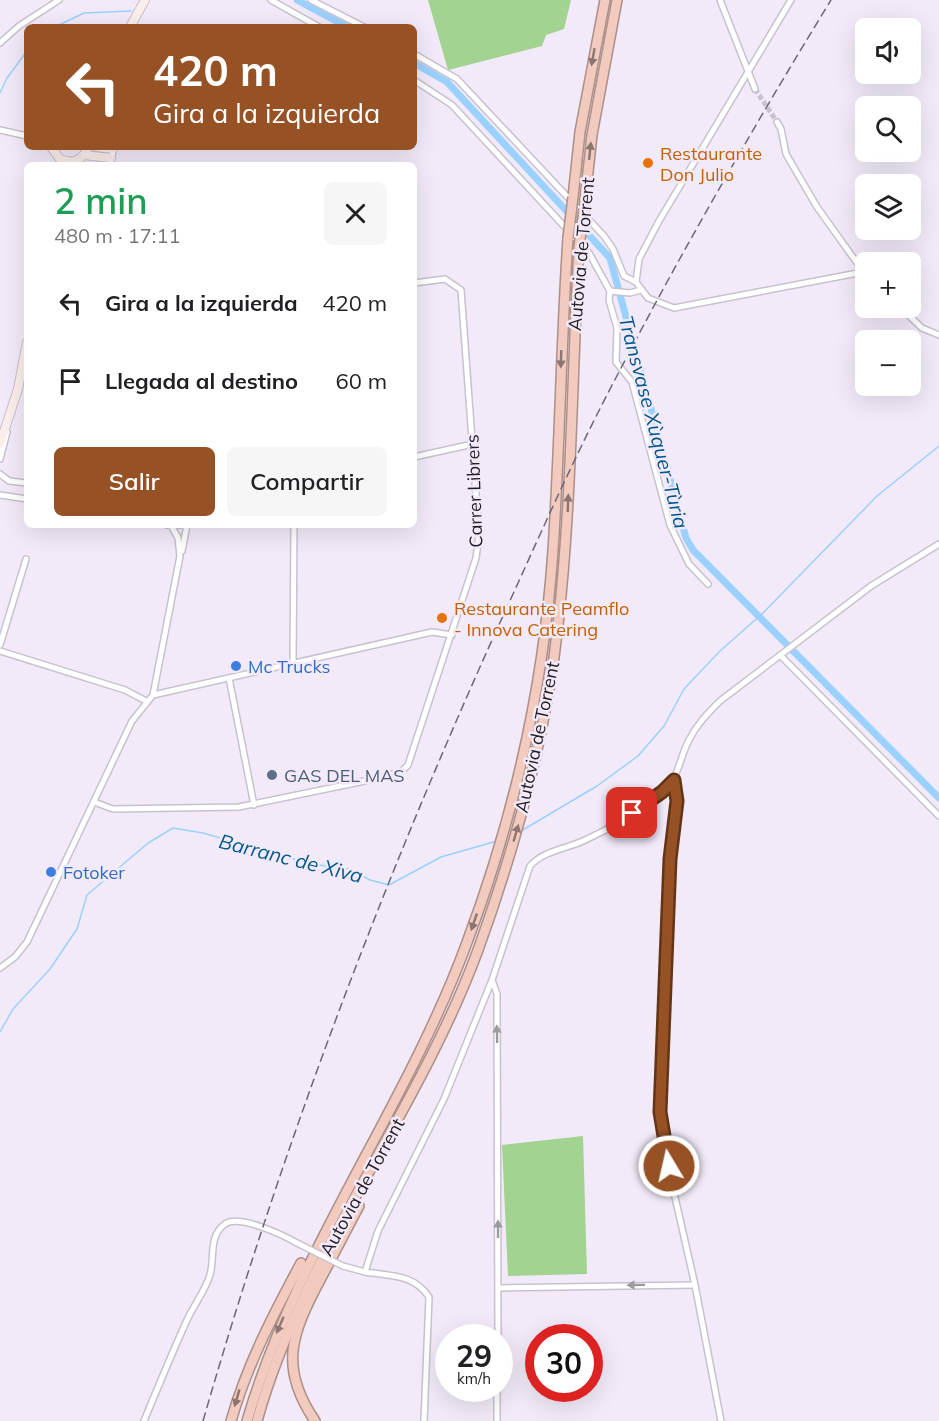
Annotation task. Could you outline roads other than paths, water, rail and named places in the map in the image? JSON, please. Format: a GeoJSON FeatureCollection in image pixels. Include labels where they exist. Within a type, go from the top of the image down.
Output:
{"type":"FeatureCollection","features":[{"type":"Feature","properties":{"kind":"highway","name":"Autovia de Torrent"},"geometry":{"type":"LineString","coordinates":[[247,1421],[276,1334],[305,1269],[411,1068],[462,955],[494,867],[513,801],[537,690],[552,562],[568,238],[580,132],[605,0]]}},
{"type":"Feature","properties":{"kind":"highway","name":"Autovia de Torrent"},"geometry":{"type":"LineString","coordinates":[[258,1421],[285,1338],[314,1274],[417,1085],[452,1013],[477,952],[507,866],[525,800],[541,733],[558,628],[567,528],[579,247],[594,124],[617,0]]}},
{"type":"Feature","properties":{"kind":"highway"},"geometry":{"type":"LineString","coordinates":[[315,1421],[303,1403],[294,1378],[292,1348],[298,1320],[426,1077],[452,1013]]}},
{"type":"Feature","properties":{"kind":"highway"},"geometry":{"type":"LineString","coordinates":[[231,1421],[241,1386],[265,1330],[386,1109],[411,1068]]}},
{"type":"Feature","properties":{"kind":"street"},"geometry":{"type":"LineString","coordinates":[[0,43],[19,26],[59,0]]}},
{"type":"Feature","properties":{"kind":"street"},"geometry":{"type":"LineString","coordinates":[[132,24],[145,0]]}},
{"type":"Feature","properties":{"kind":"street"},"geometry":{"type":"LineString","coordinates":[[271,0],[314,24]]}},
{"type":"Feature","properties":{"kind":"street"},"geometry":{"type":"LineString","coordinates":[[311,0],[358,24]]}},
{"type":"Feature","properties":{"kind":"street"},"geometry":{"type":"LineString","coordinates":[[720,0],[755,89]]}},
{"type":"Feature","properties":{"kind":"street"},"geometry":{"type":"LineString","coordinates":[[636,282],[639,259],[659,221],[747,70],[791,0]]}},
{"type":"Feature","properties":{"kind":"street"},"geometry":{"type":"LineString","coordinates":[[417,56],[457,80],[604,236],[613,249],[624,276],[636,282],[641,291],[655,302],[674,308],[855,275]]}},
{"type":"Feature","properties":{"kind":"street"},"geometry":{"type":"LineString","coordinates":[[417,82],[452,105],[589,253],[610,291],[609,300],[617,328],[616,362],[632,382],[670,525],[684,556],[708,584]]}},
{"type":"Feature","properties":{"kind":"street"},"geometry":{"type":"LineString","coordinates":[[777,122],[782,129],[786,154],[818,207],[855,260]]}},
{"type":"Feature","properties":{"kind":"street"},"geometry":{"type":"LineString","coordinates":[[0,130],[24,135]]}},
{"type":"Feature","properties":{"kind":"street"},"geometry":{"type":"LineString","coordinates":[[75,162],[86,150]]}},
{"type":"Feature","properties":{"kind":"street"},"geometry":{"type":"LineString","coordinates":[[84,155],[110,162]]}},
{"type":"Feature","properties":{"kind":"street","name":"Carrer Librers"},"geometry":{"type":"LineString","coordinates":[[94,802],[113,809],[254,805],[402,771],[413,757],[479,549],[479,505],[461,290],[453,282],[445,279],[417,283]]}},
{"type":"Feature","properties":{"kind":"street"},"geometry":{"type":"LineString","coordinates":[[610,291],[630,293],[641,291]]}},
{"type":"Feature","properties":{"kind":"street"},"geometry":{"type":"LineString","coordinates":[[912,318],[922,328],[939,335]]}},
{"type":"Feature","properties":{"kind":"street"},"geometry":{"type":"LineString","coordinates":[[0,444],[24,360]]}},
{"type":"Feature","properties":{"kind":"street"},"geometry":{"type":"LineString","coordinates":[[0,459],[6,442],[7,424]]}},
{"type":"Feature","properties":{"kind":"street"},"geometry":{"type":"LineString","coordinates":[[417,456],[473,444]]}},
{"type":"Feature","properties":{"kind":"street"},"geometry":{"type":"LineString","coordinates":[[0,474],[9,481],[24,483]]}},
{"type":"Feature","properties":{"kind":"street"},"geometry":{"type":"LineString","coordinates":[[0,495],[24,499]]}},
{"type":"Feature","properties":{"kind":"street"},"geometry":{"type":"LineString","coordinates":[[171,528],[178,538],[180,556]]}},
{"type":"Feature","properties":{"kind":"street"},"geometry":{"type":"LineString","coordinates":[[153,695],[186,528]]}},
{"type":"Feature","properties":{"kind":"street"},"geometry":{"type":"LineString","coordinates":[[293,663],[294,528]]}},
{"type":"Feature","properties":{"kind":"street"},"geometry":{"type":"LineString","coordinates":[[365,1272],[378,1231],[444,1099],[492,980],[524,880],[536,859],[584,841],[617,823],[662,792],[674,780],[688,742],[700,721],[720,701],[782,657],[810,630],[871,586],[939,544]]}},
{"type":"Feature","properties":{"kind":"street"},"geometry":{"type":"LineString","coordinates":[[0,645],[26,559]]}},
{"type":"Feature","properties":{"kind":"street"},"geometry":{"type":"LineString","coordinates":[[0,968],[15,957],[27,942],[132,721],[153,695],[432,632],[452,635]]}},
{"type":"Feature","properties":{"kind":"street"},"geometry":{"type":"LineString","coordinates":[[0,651],[125,690],[146,701]]}},
{"type":"Feature","properties":{"kind":"street"},"geometry":{"type":"LineString","coordinates":[[782,657],[939,816]]}},
{"type":"Feature","properties":{"kind":"street"},"geometry":{"type":"LineString","coordinates":[[229,678],[254,805]]}},
{"type":"Feature","properties":{"kind":"street"},"geometry":{"type":"LineString","coordinates":[[674,780],[677,801],[670,859],[660,1112],[672,1184],[695,1285],[721,1421]]}},
{"type":"Feature","properties":{"kind":"street"},"geometry":{"type":"LineString","coordinates":[[492,980],[496,994],[498,1324]]}},
{"type":"Feature","properties":{"kind":"street"},"geometry":{"type":"LineString","coordinates":[[144,1421],[189,1317],[210,1275],[214,1240],[218,1231],[225,1223],[243,1222],[277,1233],[342,1266],[410,1280],[421,1285],[429,1297],[424,1421]]}},
{"type":"Feature","properties":{"kind":"street"},"geometry":{"type":"LineString","coordinates":[[499,1288],[695,1285]]}},
{"type":"Feature","properties":{"kind":"street"},"geometry":{"type":"LineString","coordinates":[[497,1402],[497,1421]]}},
{"type":"Feature","properties":{"kind":"waterway","name":"Transvase Xùquer-Tùria"},"geometry":{"type":"LineString","coordinates":[[297,0],[341,24]]}},
{"type":"Feature","properties":{"kind":"waterway"},"geometry":{"type":"LineString","coordinates":[[61,24],[84,13],[131,11]]}},
{"type":"Feature","properties":{"kind":"waterway"},"geometry":{"type":"LineString","coordinates":[[0,93],[7,78],[24,55]]}},
{"type":"Feature","properties":{"kind":"waterway","name":"Transvase Xùquer-Tùria"},"geometry":{"type":"LineString","coordinates":[[417,65],[447,82],[610,258],[686,538],[693,550],[939,798]]}},
{"type":"Feature","properties":{"kind":"waterway","name":"Barranc de Xiva"},"geometry":{"type":"LineString","coordinates":[[521,831],[597,786],[638,756],[664,726],[684,689],[720,651],[763,613],[877,496],[939,446]]}},
{"type":"Feature","properties":{"kind":"waterway","name":"Barranc de Xiva"},"geometry":{"type":"LineString","coordinates":[[0,1032],[13,1009],[50,969],[77,929],[87,895],[148,843],[173,828],[203,833],[311,864],[350,869],[370,880],[389,885],[441,857],[497,841]]}},
{"type":"Feature","properties":{"kind":"tunnel"},"geometry":{"type":"LineString","coordinates":[[755,89],[777,122]]}},
{"type":"Feature","properties":{"kind":"railway"},"geometry":{"type":"LineString","coordinates":[[203,1421],[233,1320],[300,1119],[374,921],[454,726],[550,512],[607,395],[715,196],[831,0]]}},
{"type":"Feature","properties":{"kind":"place","name":"Restaurante Don Julio"},"geometry":{"type":"Point","coordinates":[648,163]}},
{"type":"Feature","properties":{"kind":"place","name":"Restaurante Peamflo - Innova Catering"},"geometry":{"type":"Point","coordinates":[442,618]}},
{"type":"Feature","properties":{"kind":"place","name":"Mc Trucks"},"geometry":{"type":"Point","coordinates":[236,666]}},
{"type":"Feature","properties":{"kind":"place","name":"GAS DEL MAS"},"geometry":{"type":"Point","coordinates":[272,775]}},
{"type":"Feature","properties":{"kind":"place","name":"Fotoker"},"geometry":{"type":"Point","coordinates":[51,872]}}]}
